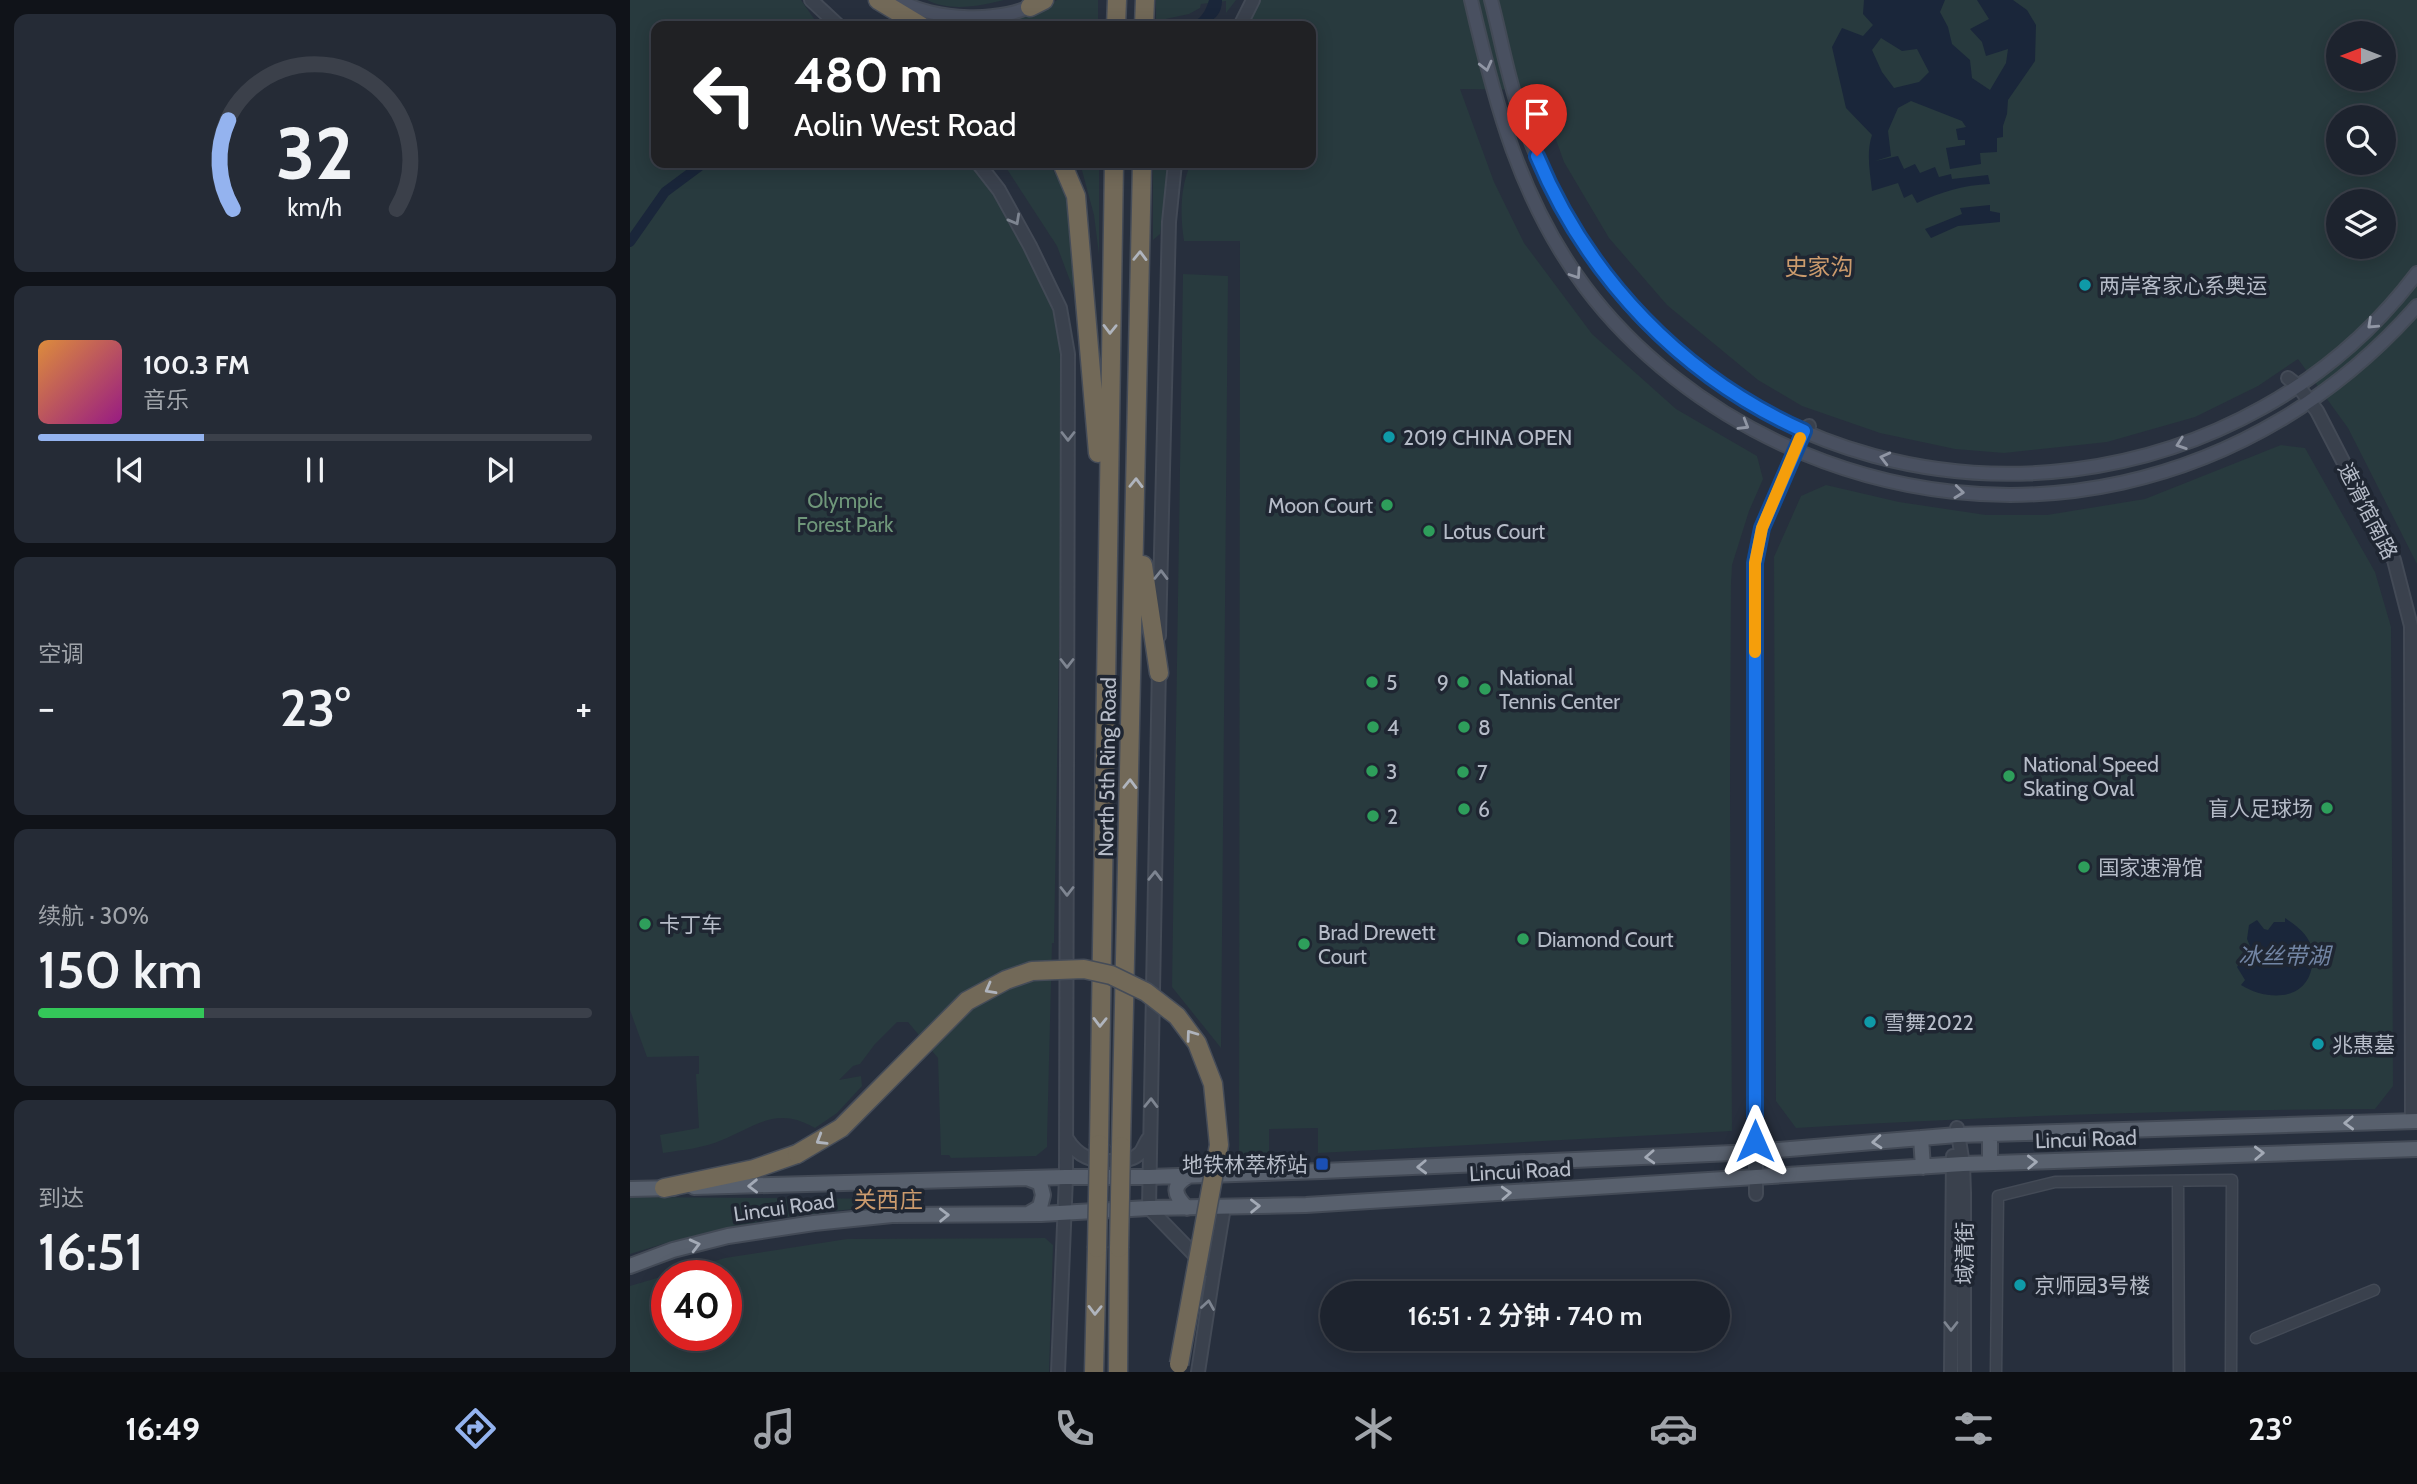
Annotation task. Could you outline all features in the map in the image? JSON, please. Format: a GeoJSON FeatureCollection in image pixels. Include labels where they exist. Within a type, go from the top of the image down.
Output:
{"type":"FeatureCollection","features":[{"type":"Feature","properties":{"kind":"highway"},"geometry":{"type":"LineString","coordinates":[[878,0],[913,21]]}},
{"type":"Feature","properties":{"kind":"highway"},"geometry":{"type":"LineString","coordinates":[[1116,21],[1117,0]]}},
{"type":"Feature","properties":{"kind":"highway"},"geometry":{"type":"LineString","coordinates":[[1144,0],[1144,21]]}},
{"type":"Feature","properties":{"kind":"highway"},"geometry":{"type":"LineString","coordinates":[[1064,168],[1076,196],[1084,267],[1106,561]]}},
{"type":"Feature","properties":{"kind":"highway","name":"North 5th Ring Road"},"geometry":{"type":"LineString","coordinates":[[1094,1372],[1114,168]]}},
{"type":"Feature","properties":{"kind":"highway","name":"North 5th Ring Road"},"geometry":{"type":"LineString","coordinates":[[1118,1372],[1142,168]]}},
{"type":"Feature","properties":{"kind":"highway"},"geometry":{"type":"LineString","coordinates":[[1136,516],[1158,673]]}},
{"type":"Feature","properties":{"kind":"highway"},"geometry":{"type":"LineString","coordinates":[[664,1188],[754,1169],[797,1154],[841,1128],[967,1001],[1006,980],[1032,971],[1084,969],[1111,975],[1146,992],[1177,1016],[1197,1044],[1213,1084],[1219,1145],[1178,1368]]}},
{"type":"Feature","properties":{"kind":"main road"},"geometry":{"type":"LineString","coordinates":[[901,0],[930,13],[955,17],[990,15],[1038,2]]}},
{"type":"Feature","properties":{"kind":"main road"},"geometry":{"type":"LineString","coordinates":[[1471,0],[1494,97],[1511,150],[1546,227],[1585,287],[1638,344],[1687,387],[1755,431],[1795,450],[1864,475],[1925,489],[1998,495],[2068,493],[2126,483],[2183,467],[2260,432],[2309,402],[2346,376],[2386,340],[2417,306]]}},
{"type":"Feature","properties":{"kind":"main road"},"geometry":{"type":"LineString","coordinates":[[1492,0],[1517,103],[1537,156],[1573,228],[1605,273],[1647,323],[1705,373],[1758,408],[1839,445],[1916,465],[1975,473],[2049,473],[2133,459],[2194,440],[2230,425],[2365,331],[2403,292],[2417,273]]}},
{"type":"Feature","properties":{"kind":"main road","name":"Lincui Road"},"geometry":{"type":"LineString","coordinates":[[630,1189],[1189,1176],[1755,1152],[1922,1138],[1957,1132],[1990,1134],[2415,1121]]}},
{"type":"Feature","properties":{"kind":"main road"},"geometry":{"type":"LineString","coordinates":[[1990,1134],[1990,1163]]}},
{"type":"Feature","properties":{"kind":"main road"},"geometry":{"type":"LineString","coordinates":[[1922,1138],[1923,1167]]}},
{"type":"Feature","properties":{"kind":"main road"},"geometry":{"type":"LineString","coordinates":[[1794,1149],[1795,1175]]}},
{"type":"Feature","properties":{"kind":"main road","name":"Lincui Road"},"geometry":{"type":"LineString","coordinates":[[630,1266],[673,1250],[728,1236],[892,1215],[1027,1214],[1326,1204],[1990,1163],[2417,1149]]}},
{"type":"Feature","properties":{"kind":"main road"},"geometry":{"type":"LineString","coordinates":[[1718,1154],[1721,1180]]}},
{"type":"Feature","properties":{"kind":"main road"},"geometry":{"type":"LineString","coordinates":[[1186,1208],[1177,1198],[1175,1188],[1179,1180],[1189,1176]]}},
{"type":"Feature","properties":{"kind":"main road"},"geometry":{"type":"LineString","coordinates":[[1027,1178],[1040,1183],[1043,1195],[1040,1207],[1027,1214]]}},
{"type":"Feature","properties":{"kind":"street"},"geometry":{"type":"LineString","coordinates":[[811,0],[834,21]]}},
{"type":"Feature","properties":{"kind":"street"},"geometry":{"type":"LineString","coordinates":[[1242,21],[1253,0]]}},
{"type":"Feature","properties":{"kind":"street"},"geometry":{"type":"LineString","coordinates":[[982,168],[999,190],[1060,308],[1068,354],[1066,1177],[1058,1372]]}},
{"type":"Feature","properties":{"kind":"street"},"geometry":{"type":"LineString","coordinates":[[1174,168],[1169,222],[1149,1208],[1213,1275]]}},
{"type":"Feature","properties":{"kind":"street","name":"速滑馆南路"},"geometry":{"type":"LineString","coordinates":[[2293,382],[2321,418],[2394,560],[2411,626],[2415,1121]]}},
{"type":"Feature","properties":{"kind":"street"},"geometry":{"type":"LineString","coordinates":[[1756,1194],[1755,563],[1762,528],[1806,429]]}},
{"type":"Feature","properties":{"kind":"street","name":"域清街"},"geometry":{"type":"LineString","coordinates":[[1957,1132],[1964,1372]]}},
{"type":"Feature","properties":{"kind":"street"},"geometry":{"type":"LineString","coordinates":[[1066,1139],[1073,1149],[1090,1160],[1129,1160],[1140,1153],[1150,1133]]}},
{"type":"Feature","properties":{"kind":"street","name":"域清街"},"geometry":{"type":"LineString","coordinates":[[1951,1372],[1958,1165]]}},
{"type":"Feature","properties":{"kind":"street"},"geometry":{"type":"LineString","coordinates":[[1996,1372],[1998,1196],[2055,1182],[2232,1180],[2231,1372]]}},
{"type":"Feature","properties":{"kind":"street"},"geometry":{"type":"LineString","coordinates":[[2178,1181],[2179,1372]]}},
{"type":"Feature","properties":{"kind":"street"},"geometry":{"type":"LineString","coordinates":[[1198,1372],[1224,1207]]}},
{"type":"Feature","properties":{"kind":"street"},"geometry":{"type":"LineString","coordinates":[[2256,1338],[2374,1290]]}},
{"type":"Feature","properties":{"kind":"green space","name":"Olympic Forest Park"},"geometry":{"type":"Polygon","coordinates":[[[630,0],[801,0],[816,21],[651,21],[651,168],[975,168],[994,192],[1058,311],[1064,356],[1054,943],[1047,1147],[1036,1156],[951,1158],[949,1155],[941,1155],[938,1058],[908,1022],[897,1022],[860,1064],[853,1066],[839,1080],[861,1076],[862,1086],[837,1113],[815,1128],[789,1118],[778,1118],[708,1145],[663,1153],[660,1135],[699,1128],[696,1074],[699,1074],[699,1056],[647,1057],[630,1010],[630,0]]]}},
{"type":"Feature","properties":{"kind":"green space"},"geometry":{"type":"Polygon","coordinates":[[[927,0],[1004,0],[955,7],[927,0]]]}},
{"type":"Feature","properties":{"kind":"green space"},"geometry":{"type":"Polygon","coordinates":[[[1057,0],[1098,0],[1098,21],[1002,21],[1021,17],[1057,0]]]}},
{"type":"Feature","properties":{"kind":"green space"},"geometry":{"type":"Polygon","coordinates":[[[1156,0],[1236,0],[1226,13],[1226,1],[1201,4],[1200,8],[1189,14],[1156,21],[1156,0]]]}},
{"type":"Feature","properties":{"kind":"green space"},"geometry":{"type":"Polygon","coordinates":[[[1244,0],[2417,0],[2417,564],[2348,428],[2298,359],[2258,386],[2195,417],[2107,442],[2004,453],[1955,449],[1880,433],[1802,406],[1758,380],[1667,305],[1609,238],[1564,162],[1538,90],[1460,89],[1494,182],[1524,243],[1592,334],[1676,409],[1757,456],[1763,479],[1749,511],[1732,565],[1731,584],[1732,1131],[1318,1153],[1318,1128],[1269,1129],[1269,1154],[1239,1155],[1240,241],[1184,241],[1183,191],[1189,168],[1316,168],[1316,21],[1249,21],[1255,9],[1244,0]]]}},
{"type":"Feature","properties":{"kind":"green space"},"geometry":{"type":"Polygon","coordinates":[[[1006,168],[1052,168],[1068,197],[1078,302],[1057,246],[1006,168]]]}},
{"type":"Feature","properties":{"kind":"green space"},"geometry":{"type":"Polygon","coordinates":[[[1081,168],[1099,168],[1099,255],[1094,215],[1081,168]]]}},
{"type":"Feature","properties":{"kind":"green space"},"geometry":{"type":"Polygon","coordinates":[[[1153,168],[1168,168],[1160,234],[1153,240],[1153,168]]]}},
{"type":"Feature","properties":{"kind":"green space"},"geometry":{"type":"Polygon","coordinates":[[[1183,274],[1228,276],[1221,1048],[1172,987],[1183,274]]]}},
{"type":"Feature","properties":{"kind":"green space","name":"国家速滑馆"},"geometry":{"type":"Polygon","coordinates":[[[2281,445],[2305,448],[2375,572],[2391,627],[2393,1086],[2375,1109],[2086,1114],[1796,1128],[1776,1101],[1774,557],[1801,496],[1826,485],[1899,502],[1986,515],[2047,515],[2145,499],[2281,445]]]}},
{"type":"Feature","properties":{"kind":"green space"},"geometry":{"type":"Polygon","coordinates":[[[630,1197],[919,1199],[758,1222],[693,1236],[630,1254],[630,1197]]]}},
{"type":"Feature","properties":{"kind":"green space"},"geometry":{"type":"Polygon","coordinates":[[[1045,1238],[1053,1245],[1049,1372],[630,1372],[630,1286],[651,1280],[651,1351],[742,1351],[742,1260],[718,1260],[847,1239],[1045,1238]]]}},
{"type":"Feature","properties":{"kind":"water"},"geometry":{"type":"Polygon","coordinates":[[[1209,0],[1222,0],[1221,9],[1213,20],[1194,21],[1204,12],[1209,0]]]}},
{"type":"Feature","properties":{"kind":"water"},"geometry":{"type":"Polygon","coordinates":[[[1864,0],[1945,0],[1940,12],[1948,27],[1952,44],[1970,60],[1972,78],[1990,90],[2006,63],[2008,49],[1986,56],[1982,42],[1970,29],[1989,19],[1977,0],[2013,0],[2027,10],[2036,25],[2035,61],[2008,100],[2003,137],[1997,138],[1997,152],[1980,153],[1981,164],[1950,169],[1946,148],[1965,145],[1965,140],[1958,140],[1956,129],[1966,127],[1962,121],[1911,101],[1898,108],[1888,131],[1891,156],[1875,161],[1898,156],[1904,169],[1915,164],[1920,173],[1935,167],[1939,177],[1951,174],[1952,179],[1988,175],[1990,184],[1953,190],[1917,203],[1912,194],[1904,198],[1898,183],[1872,191],[1869,156],[1872,135],[1846,108],[1832,47],[1842,28],[1863,36],[1873,25],[1863,14],[1864,0]],[[1881,38],[1872,50],[1882,72],[1894,88],[1919,82],[1929,72],[1917,49],[1902,51],[1881,38]]]}},
{"type":"Feature","properties":{"kind":"water"},"geometry":{"type":"Polygon","coordinates":[[[1990,205],[1990,211],[2000,213],[2000,222],[1958,226],[1931,238],[1925,229],[1962,214],[1960,208],[1990,205]]]}},
{"type":"Feature","properties":{"kind":"water","name":"冰丝带湖"},"geometry":{"type":"Polygon","coordinates":[[[2285,918],[2302,931],[2310,944],[2312,967],[2308,979],[2301,987],[2283,995],[2261,994],[2241,985],[2245,980],[2237,967],[2241,961],[2251,966],[2257,963],[2247,939],[2249,925],[2257,920],[2268,930],[2274,922],[2285,922],[2285,918]]]}},
{"type":"Feature","properties":{"kind":"waterway"},"geometry":{"type":"LineString","coordinates":[[630,242],[665,192],[697,168]]}},
{"type":"Feature","properties":{"kind":"slow traffic"},"geometry":{"type":"LineString","coordinates":[[1755,652],[1755,563],[1762,528],[1800,438]]}},
{"type":"Feature","properties":{"kind":"place","name":"两岸客家心系奥运"},"geometry":{"type":"Point","coordinates":[2085,285]}},
{"type":"Feature","properties":{"kind":"place","name":"2019 CHINA OPEN"},"geometry":{"type":"Point","coordinates":[1389,437]}},
{"type":"Feature","properties":{"kind":"place","name":"Moon Court"},"geometry":{"type":"Point","coordinates":[1387,505]}},
{"type":"Feature","properties":{"kind":"place","name":"Lotus Court"},"geometry":{"type":"Point","coordinates":[1429,531]}},
{"type":"Feature","properties":{"kind":"place","name":"5"},"geometry":{"type":"Point","coordinates":[1372,682]}},
{"type":"Feature","properties":{"kind":"place","name":"9"},"geometry":{"type":"Point","coordinates":[1463,682]}},
{"type":"Feature","properties":{"kind":"place","name":"National Tennis Center"},"geometry":{"type":"Point","coordinates":[1485,689]}},
{"type":"Feature","properties":{"kind":"place","name":"4"},"geometry":{"type":"Point","coordinates":[1373,727]}},
{"type":"Feature","properties":{"kind":"place","name":"8"},"geometry":{"type":"Point","coordinates":[1464,727]}},
{"type":"Feature","properties":{"kind":"place","name":"3"},"geometry":{"type":"Point","coordinates":[1372,771]}},
{"type":"Feature","properties":{"kind":"place","name":"7"},"geometry":{"type":"Point","coordinates":[1463,772]}},
{"type":"Feature","properties":{"kind":"place","name":"National Speed Skating Oval"},"geometry":{"type":"Point","coordinates":[2009,776]}},
{"type":"Feature","properties":{"kind":"place","name":"盲人足球场"},"geometry":{"type":"Point","coordinates":[2327,808]}},
{"type":"Feature","properties":{"kind":"place","name":"6"},"geometry":{"type":"Point","coordinates":[1464,809]}},
{"type":"Feature","properties":{"kind":"place","name":"2"},"geometry":{"type":"Point","coordinates":[1373,816]}},
{"type":"Feature","properties":{"kind":"place","name":"国家速滑馆"},"geometry":{"type":"Point","coordinates":[2084,867]}},
{"type":"Feature","properties":{"kind":"place","name":"卡丁车"},"geometry":{"type":"Point","coordinates":[645,924]}},
{"type":"Feature","properties":{"kind":"place","name":"Diamond Court"},"geometry":{"type":"Point","coordinates":[1523,939]}},
{"type":"Feature","properties":{"kind":"place","name":"Brad Drewett Court"},"geometry":{"type":"Point","coordinates":[1304,944]}},
{"type":"Feature","properties":{"kind":"place","name":"雪舞2022"},"geometry":{"type":"Point","coordinates":[1870,1022]}},
{"type":"Feature","properties":{"kind":"place","name":"兆惠墓"},"geometry":{"type":"Point","coordinates":[2318,1044]}},
{"type":"Feature","properties":{"kind":"place","name":"地铁林萃桥站"},"geometry":{"type":"Point","coordinates":[1322,1164]}},
{"type":"Feature","properties":{"kind":"place","name":"京师园3号楼"},"geometry":{"type":"Point","coordinates":[2020,1285]}},
{"type":"Feature","properties":{"kind":"district","name":"史家沟"},"geometry":{"type":"Point","coordinates":[1819,267]}},
{"type":"Feature","properties":{"kind":"district","name":"关西庄"},"geometry":{"type":"Point","coordinates":[888,1200]}},
{"type":"Feature","properties":{"kind":"route"},"geometry":{"type":"LineString","coordinates":[[1537,156],[1573,228],[1631,307],[1672,346],[1720,384],[1758,408],[1804,431],[1762,528],[1755,563],[1755,1141]]}}]}
